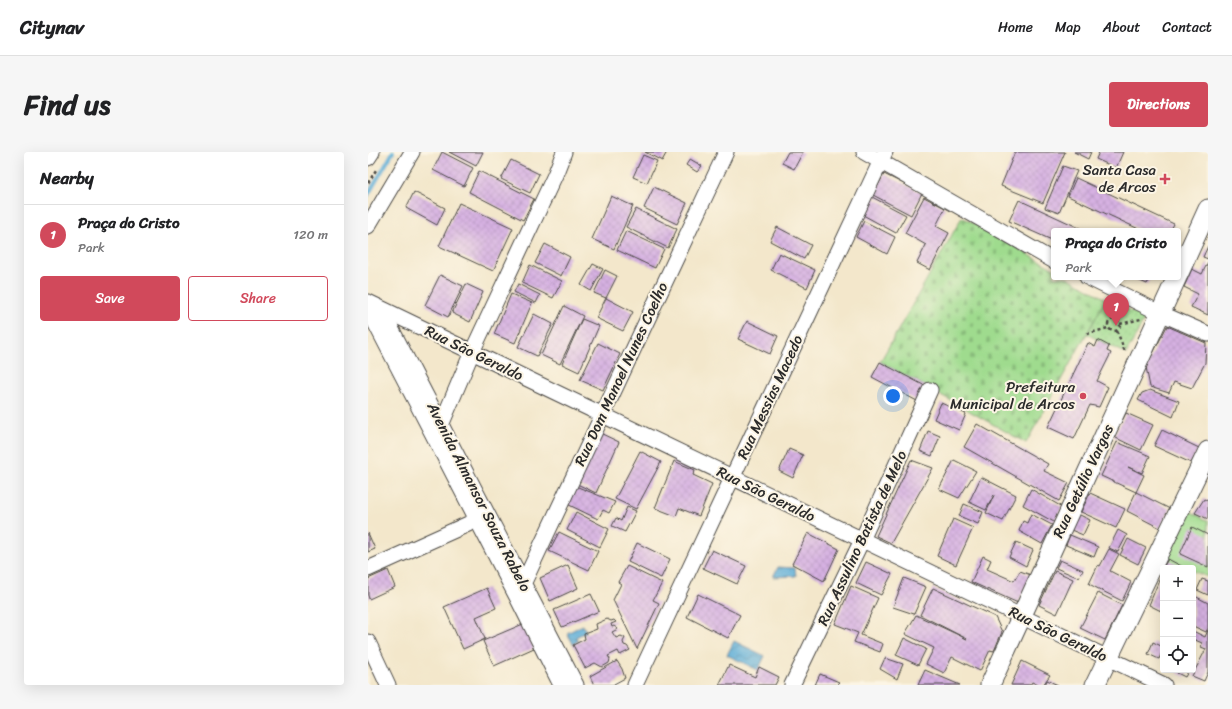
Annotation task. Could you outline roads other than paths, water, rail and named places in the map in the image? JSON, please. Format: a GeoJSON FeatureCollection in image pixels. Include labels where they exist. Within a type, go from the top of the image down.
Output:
{"type":"FeatureCollection","features":[{"type":"Feature","properties":{"kind":"main road","name":"Rua Getúlio Vargas"},"geometry":{"type":"LineString","coordinates":[[1181,267],[1208,209]]}},
{"type":"Feature","properties":{"kind":"main road","name":"Rua Getúlio Vargas"},"geometry":{"type":"LineString","coordinates":[[990,685],[1153,315],[1175,280]]}},
{"type":"Feature","properties":{"kind":"main road"},"geometry":{"type":"LineString","coordinates":[[1095,685],[1208,451]]}},
{"type":"Feature","properties":{"kind":"street"},"geometry":{"type":"LineString","coordinates":[[368,158],[372,152]]}},
{"type":"Feature","properties":{"kind":"street"},"geometry":{"type":"LineString","coordinates":[[368,226],[412,152]]}},
{"type":"Feature","properties":{"kind":"street"},"geometry":{"type":"LineString","coordinates":[[436,440],[472,352],[555,175],[564,152]]}},
{"type":"Feature","properties":{"kind":"street","name":"Rua Dom Manoel Nunes Coelho"},"geometry":{"type":"LineString","coordinates":[[516,597],[726,152]]}},
{"type":"Feature","properties":{"kind":"street"},"geometry":{"type":"LineString","coordinates":[[864,152],[883,157],[1051,259]]}},
{"type":"Feature","properties":{"kind":"street","name":"Rua Messias Macedo"},"geometry":{"type":"LineString","coordinates":[[635,685],[883,157]]}},
{"type":"Feature","properties":{"kind":"street"},"geometry":{"type":"LineString","coordinates":[[1092,280],[1153,315],[1208,334]]}},
{"type":"Feature","properties":{"kind":"street","name":"Rua São Geraldo"},"geometry":{"type":"LineString","coordinates":[[372,307],[472,352],[1164,685]]}},
{"type":"Feature","properties":{"kind":"street","name":"Avenida Almansor Souza Rabelo"},"geometry":{"type":"LineString","coordinates":[[372,307],[441,425],[576,685]]}},
{"type":"Feature","properties":{"kind":"street","name":"Avenida Almansor Souza Rabelo"},"geometry":{"type":"LineString","coordinates":[[372,307],[436,440],[561,685]]}},
{"type":"Feature","properties":{"kind":"street","name":"Rua Assulino Batista de Melo"},"geometry":{"type":"LineString","coordinates":[[792,685],[862,540],[930,390]]}},
{"type":"Feature","properties":{"kind":"street"},"geometry":{"type":"LineString","coordinates":[[368,569],[477,520]]}},
{"type":"Feature","properties":{"kind":"street"},"geometry":{"type":"LineString","coordinates":[[368,642],[388,685]]}},
{"type":"Feature","properties":{"kind":"water"},"geometry":{"type":"Polygon","coordinates":[[[778,567],[795,568],[796,576],[773,577],[778,567]]]}},
{"type":"Feature","properties":{"kind":"water"},"geometry":{"type":"Polygon","coordinates":[[[583,625],[586,632],[576,637],[578,641],[573,644],[567,633],[583,625]]]}},
{"type":"Feature","properties":{"kind":"water"},"geometry":{"type":"Polygon","coordinates":[[[734,641],[765,656],[758,670],[727,655],[734,641]]]}},
{"type":"Feature","properties":{"kind":"waterway"},"geometry":{"type":"LineString","coordinates":[[368,195],[393,152]]}},
{"type":"Feature","properties":{"kind":"place","name":"Santa Casa de Arcos"},"geometry":{"type":"Point","coordinates":[1165,179]}},
{"type":"Feature","properties":{"kind":"place","name":"Praça do Cristo"},"geometry":{"type":"Point","coordinates":[1116,326]}},
{"type":"Feature","properties":{"kind":"place","name":"Prefeitura Municipal de Arcos"},"geometry":{"type":"Point","coordinates":[1083,396]}}]}
